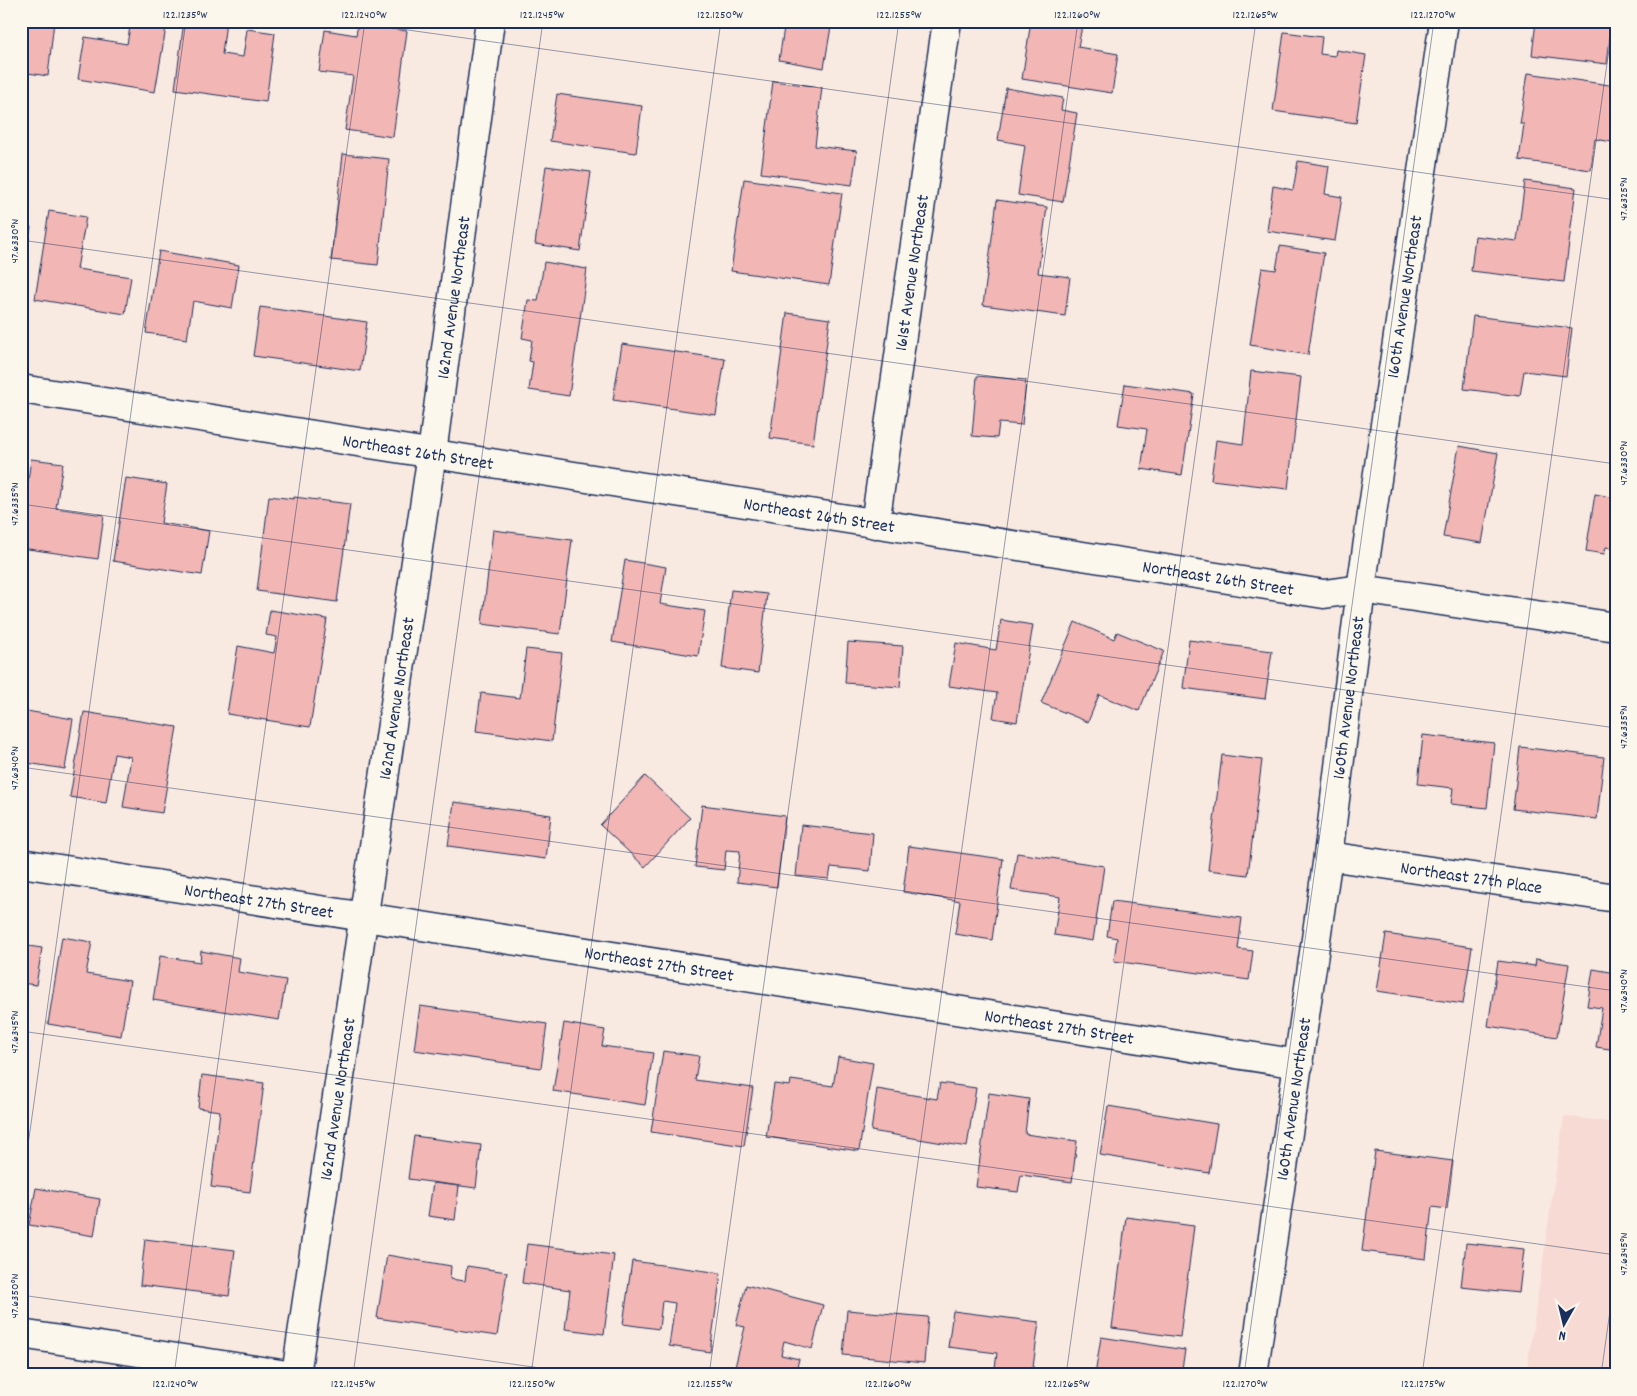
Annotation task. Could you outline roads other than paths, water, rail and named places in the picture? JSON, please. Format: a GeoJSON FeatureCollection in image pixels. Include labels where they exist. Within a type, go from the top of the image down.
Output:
{"type":"FeatureCollection","features":[{"type":"Feature","properties":{"kind":"street","name":"162nd Avenue Northeast"},"geometry":{"type":"LineString","coordinates":[[296,1375],[432,453],[490,21]]}},
{"type":"Feature","properties":{"kind":"street","name":"161st Avenue Northeast"},"geometry":{"type":"LineString","coordinates":[[875,524],[947,21]]}},
{"type":"Feature","properties":{"kind":"street","name":"160th Avenue Northeast"},"geometry":{"type":"LineString","coordinates":[[1253,1375],[1328,856],[1361,590],[1444,21]]}},
{"type":"Feature","properties":{"kind":"street","name":"Northeast 26th Street"},"geometry":{"type":"LineString","coordinates":[[21,389],[1324,594],[1361,590],[1616,627]]}},
{"type":"Feature","properties":{"kind":"street","name":"Northeast 27th Place"},"geometry":{"type":"LineString","coordinates":[[1328,856],[1616,898]]}},
{"type":"Feature","properties":{"kind":"street","name":"Northeast 27th Street"},"geometry":{"type":"LineString","coordinates":[[21,862],[1299,1064]]}},
{"type":"Feature","properties":{"kind":"street"},"geometry":{"type":"LineString","coordinates":[[21,1334],[287,1375]]}}]}
